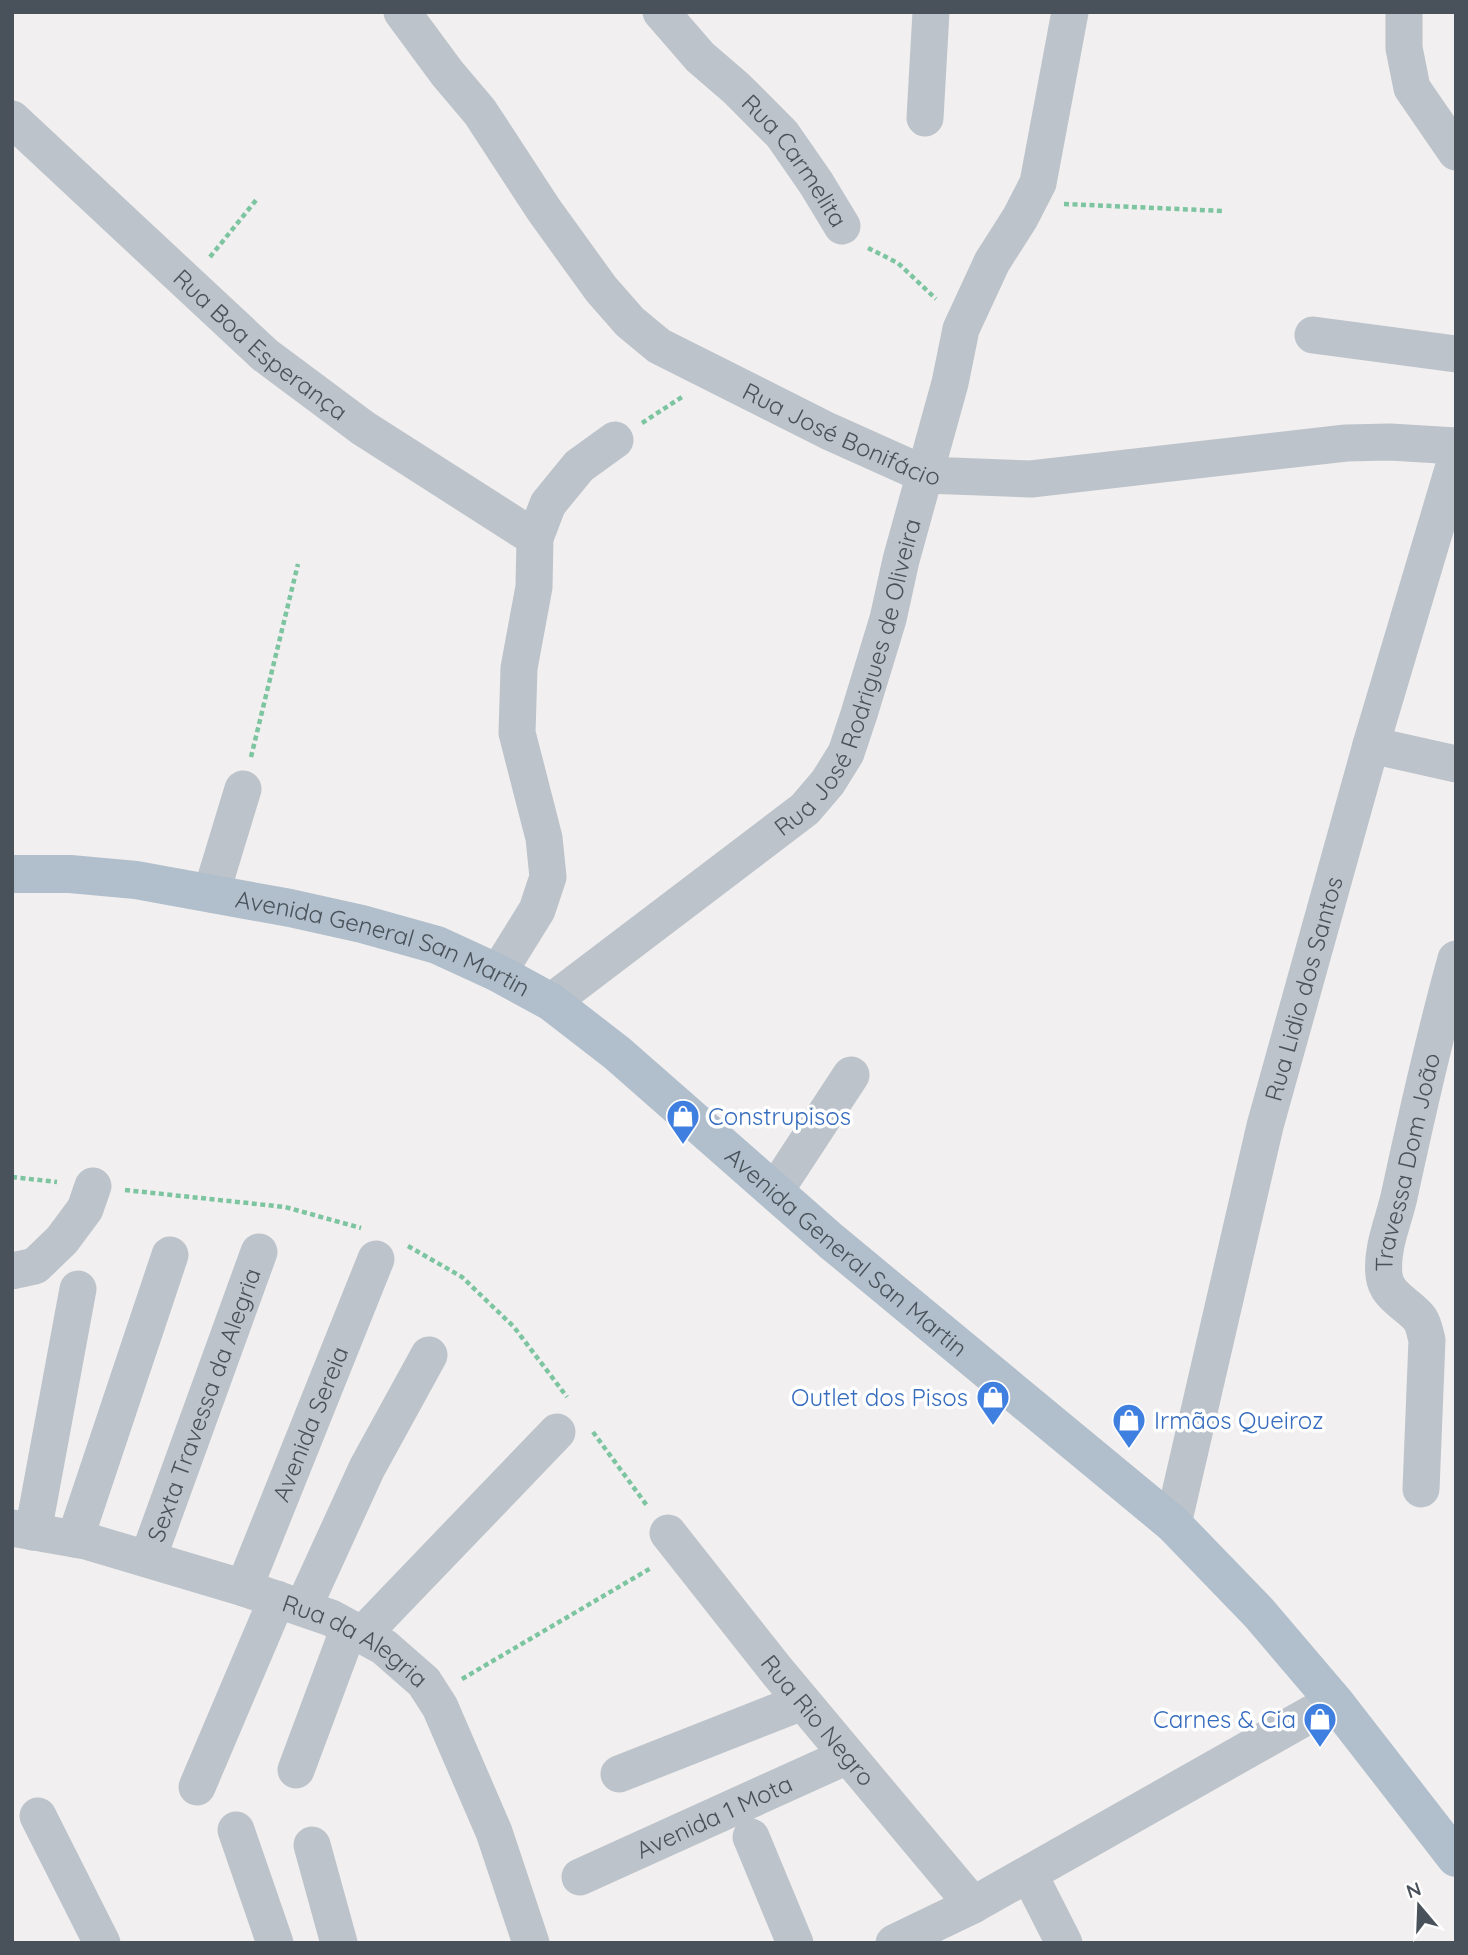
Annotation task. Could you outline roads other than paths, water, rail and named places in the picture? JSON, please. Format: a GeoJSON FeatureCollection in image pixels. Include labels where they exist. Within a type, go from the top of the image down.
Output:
{"type":"FeatureCollection","features":[{"type":"Feature","properties":{"kind":"main road","name":"Avenida General San Martin"},"geometry":{"type":"LineString","coordinates":[[12,874],[70,874],[136,880],[362,924],[437,945],[498,973],[551,1002],[617,1053],[841,1250],[1174,1524],[1259,1613],[1334,1701],[1456,1858]]}},
{"type":"Feature","properties":{"kind":"street","name":"Rua José Bonifácio"},"geometry":{"type":"LineString","coordinates":[[402,12],[447,73],[481,112],[544,210],[608,297],[630,322],[659,346],[828,431],[926,475],[1031,479],[1346,443],[1390,442],[1456,446]]}},
{"type":"Feature","properties":{"kind":"street","name":"Rua Carmelita"},"geometry":{"type":"LineString","coordinates":[[661,12],[700,57],[782,134],[842,226]]}},
{"type":"Feature","properties":{"kind":"street"},"geometry":{"type":"LineString","coordinates":[[925,118],[931,12]]}},
{"type":"Feature","properties":{"kind":"street","name":"Rua José Rodrigues de Oliveira"},"geometry":{"type":"LineString","coordinates":[[551,1002],[805,809],[828,782],[846,752],[888,620],[901,560],[950,383],[961,330],[992,262],[1038,183],[1070,12]]}},
{"type":"Feature","properties":{"kind":"street"},"geometry":{"type":"LineString","coordinates":[[1404,12],[1405,48],[1412,88],[1456,152]]}},
{"type":"Feature","properties":{"kind":"street","name":"Rua Boa Esperança"},"geometry":{"type":"LineString","coordinates":[[12,119],[265,355],[363,428],[536,538]]}},
{"type":"Feature","properties":{"kind":"street"},"geometry":{"type":"LineString","coordinates":[[1312,335],[1456,354]]}},
{"type":"Feature","properties":{"kind":"street"},"geometry":{"type":"LineString","coordinates":[[498,973],[537,910],[548,877],[544,838],[517,733],[519,668],[534,587],[536,538],[548,504],[579,466],[615,440]]}},
{"type":"Feature","properties":{"kind":"street","name":"Rua Lidio dos Santos"},"geometry":{"type":"LineString","coordinates":[[1174,1524],[1265,1126],[1371,745],[1456,459]]}},
{"type":"Feature","properties":{"kind":"street"},"geometry":{"type":"LineString","coordinates":[[1371,745],[1456,764]]}},
{"type":"Feature","properties":{"kind":"street"},"geometry":{"type":"LineString","coordinates":[[211,894],[243,789]]}},
{"type":"Feature","properties":{"kind":"street","name":"Travessa Dom João"},"geometry":{"type":"LineString","coordinates":[[1421,1489],[1427,1340],[1420,1320],[1389,1290],[1384,1278],[1385,1249],[1396,1213],[1452,974]]}},
{"type":"Feature","properties":{"kind":"street"},"geometry":{"type":"LineString","coordinates":[[775,1191],[852,1075]]}},
{"type":"Feature","properties":{"kind":"street"},"geometry":{"type":"LineString","coordinates":[[12,1271],[35,1266],[62,1240],[85,1209],[93,1186]]}},
{"type":"Feature","properties":{"kind":"street","name":"Sexta Travessa da Alegria"},"geometry":{"type":"LineString","coordinates":[[148,1558],[259,1252]]}},
{"type":"Feature","properties":{"kind":"street"},"geometry":{"type":"LineString","coordinates":[[75,1539],[170,1255]]}},
{"type":"Feature","properties":{"kind":"street","name":"Avenida Sereia"},"geometry":{"type":"LineString","coordinates":[[275,1599],[376,1259]]}},
{"type":"Feature","properties":{"kind":"street"},"geometry":{"type":"LineString","coordinates":[[23,1530],[78,1289]]}},
{"type":"Feature","properties":{"kind":"street"},"geometry":{"type":"LineString","coordinates":[[197,1787],[275,1599],[325,1561],[367,1468],[429,1355]]}},
{"type":"Feature","properties":{"kind":"street"},"geometry":{"type":"LineString","coordinates":[[296,1770],[356,1631],[557,1432]]}},
{"type":"Feature","properties":{"kind":"street","name":"Rua da Alegria"},"geometry":{"type":"LineString","coordinates":[[23,1530],[75,1539],[148,1558],[275,1599],[331,1618],[384,1647],[424,1682],[440,1707],[495,1832],[531,1943]]}},
{"type":"Feature","properties":{"kind":"street","name":"Rua Rio Negro"},"geometry":{"type":"LineString","coordinates":[[675,1541],[802,1702],[972,1905]]}},
{"type":"Feature","properties":{"kind":"street"},"geometry":{"type":"LineString","coordinates":[[894,1943],[1029,1874],[1334,1701]]}},
{"type":"Feature","properties":{"kind":"street"},"geometry":{"type":"LineString","coordinates":[[619,1774],[802,1702]]}},
{"type":"Feature","properties":{"kind":"street","name":"Avenida 1 Mota"},"geometry":{"type":"LineString","coordinates":[[580,1877],[847,1756]]}},
{"type":"Feature","properties":{"kind":"street"},"geometry":{"type":"LineString","coordinates":[[38,1816],[102,1943]]}},
{"type":"Feature","properties":{"kind":"street"},"geometry":{"type":"LineString","coordinates":[[236,1830],[275,1943]]}},
{"type":"Feature","properties":{"kind":"street"},"geometry":{"type":"LineString","coordinates":[[751,1837],[795,1943]]}},
{"type":"Feature","properties":{"kind":"street"},"geometry":{"type":"LineString","coordinates":[[312,1845],[339,1943]]}},
{"type":"Feature","properties":{"kind":"street"},"geometry":{"type":"LineString","coordinates":[[1029,1874],[1064,1943]]}},
{"type":"Feature","properties":{"kind":"place","name":"Construpisos"},"geometry":{"type":"Point","coordinates":[683,1146]}},
{"type":"Feature","properties":{"kind":"place","name":"Outlet dos Pisos"},"geometry":{"type":"Point","coordinates":[993,1427]}},
{"type":"Feature","properties":{"kind":"place","name":"Irmãos Queiroz"},"geometry":{"type":"Point","coordinates":[1129,1450]}},
{"type":"Feature","properties":{"kind":"place","name":"Carnes & Cia"},"geometry":{"type":"Point","coordinates":[1320,1749]}}]}
